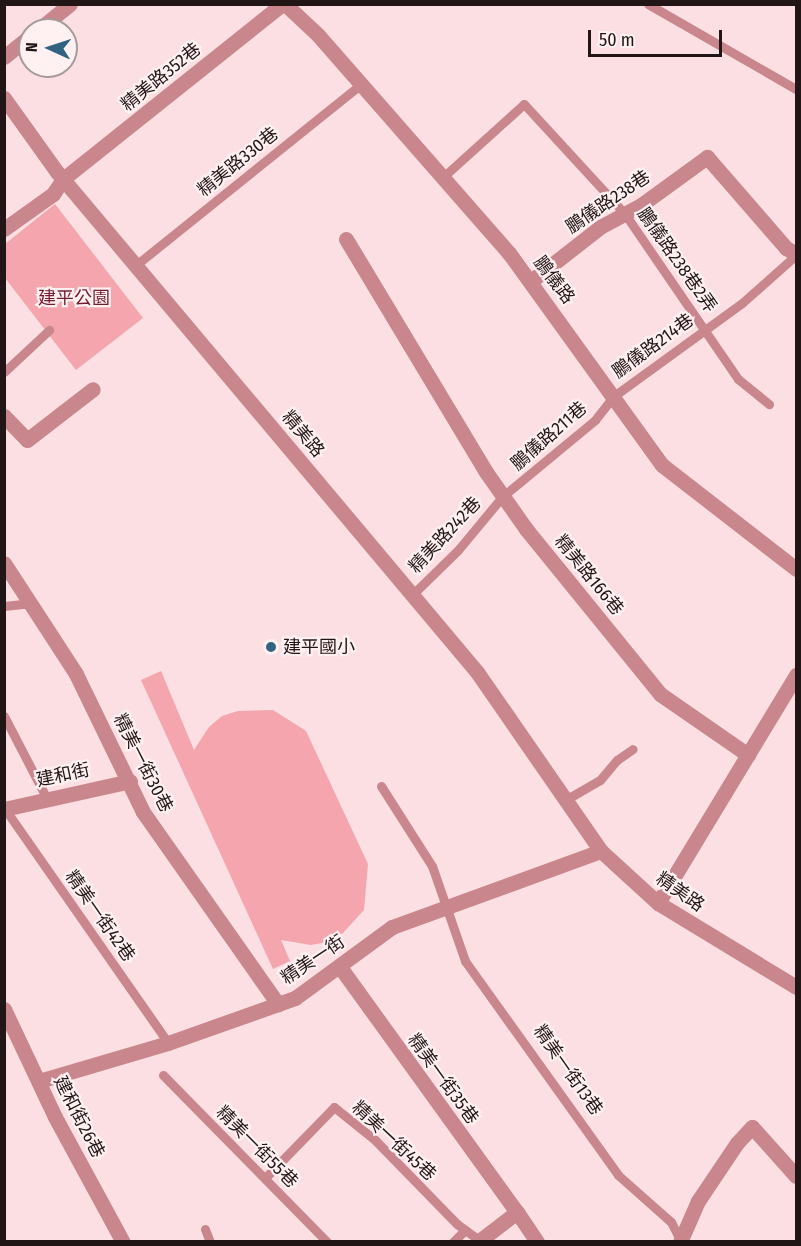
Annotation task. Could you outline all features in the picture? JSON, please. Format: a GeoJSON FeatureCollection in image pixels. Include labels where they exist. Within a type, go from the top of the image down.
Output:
{"type":"FeatureCollection","features":[{"type":"Feature","properties":{"kind":"street"},"geometry":{"type":"LineString","coordinates":[[53,18],[70,4]]}},
{"type":"Feature","properties":{"kind":"street","name":"鵬儀路"},"geometry":{"type":"LineString","coordinates":[[283,4],[318,35],[531,281],[662,465],[796,568]]}},
{"type":"Feature","properties":{"kind":"street","name":"精美路352巷"},"geometry":{"type":"LineString","coordinates":[[4,229],[53,194],[63,179],[283,4]]}},
{"type":"Feature","properties":{"kind":"street"},"geometry":{"type":"LineString","coordinates":[[4,57],[18,46]]}},
{"type":"Feature","properties":{"kind":"street","name":"精美路"},"geometry":{"type":"LineString","coordinates":[[4,98],[63,179],[477,672],[601,851],[658,903],[796,987]]}},
{"type":"Feature","properties":{"kind":"street","name":"鵬儀路238巷"},"geometry":{"type":"LineString","coordinates":[[531,281],[600,227],[625,214],[707,157],[786,248],[796,255]]}},
{"type":"Feature","properties":{"kind":"street","name":"精美路166巷"},"geometry":{"type":"LineString","coordinates":[[346,239],[502,497],[660,694],[748,755]]}},
{"type":"Feature","properties":{"kind":"street"},"geometry":{"type":"LineString","coordinates":[[4,416],[27,440],[93,389]]}},
{"type":"Feature","properties":{"kind":"street","name":"精美一街30巷"},"geometry":{"type":"LineString","coordinates":[[4,563],[33,603],[76,675],[130,781],[143,812],[278,1004]]}},
{"type":"Feature","properties":{"kind":"street"},"geometry":{"type":"LineString","coordinates":[[658,903],[796,675]]}},
{"type":"Feature","properties":{"kind":"street","name":"建和街"},"geometry":{"type":"LineString","coordinates":[[5,809],[46,797],[130,781]]}},
{"type":"Feature","properties":{"kind":"street","name":"精美一街"},"geometry":{"type":"LineString","coordinates":[[39,1081],[168,1043],[295,998],[392,927],[601,851]]}},
{"type":"Feature","properties":{"kind":"street","name":"精美一街35巷"},"geometry":{"type":"LineString","coordinates":[[340,967],[537,1242]]}},
{"type":"Feature","properties":{"kind":"street","name":"建和街26巷"},"geometry":{"type":"LineString","coordinates":[[4,1009],[123,1242]]}},
{"type":"Feature","properties":{"kind":"street","name":"精美一街13巷"},"geometry":{"type":"LineString","coordinates":[[680,1241],[698,1200],[736,1143],[752,1127],[796,1176]]}},
{"type":"Feature","properties":{"kind":"street"},"geometry":{"type":"LineString","coordinates":[[479,1241],[517,1212]]}},
{"type":"Feature","properties":{"kind":"lane"},"geometry":{"type":"LineString","coordinates":[[648,4],[796,88]]}},
{"type":"Feature","properties":{"kind":"lane","name":"精美路330巷"},"geometry":{"type":"LineString","coordinates":[[136,265],[361,84]]}},
{"type":"Feature","properties":{"kind":"lane","name":"鵬儀路238巷2弄"},"geometry":{"type":"LineString","coordinates":[[442,178],[524,105],[625,214],[738,378],[769,404]]}},
{"type":"Feature","properties":{"kind":"lane","name":"鵬儀路214巷"},"geometry":{"type":"LineString","coordinates":[[614,396],[705,328],[796,255]]}},
{"type":"Feature","properties":{"kind":"lane"},"geometry":{"type":"LineString","coordinates":[[4,372],[49,330]]}},
{"type":"Feature","properties":{"kind":"lane","name":"鵬儀路211巷"},"geometry":{"type":"LineString","coordinates":[[502,497],[595,420],[614,396]]}},
{"type":"Feature","properties":{"kind":"lane","name":"精美路242巷"},"geometry":{"type":"LineString","coordinates":[[412,595],[458,550],[502,497]]}},
{"type":"Feature","properties":{"kind":"lane"},"geometry":{"type":"LineString","coordinates":[[4,606],[33,603]]}},
{"type":"Feature","properties":{"kind":"lane"},"geometry":{"type":"LineString","coordinates":[[4,716],[46,797]]}},
{"type":"Feature","properties":{"kind":"lane"},"geometry":{"type":"LineString","coordinates":[[567,800],[600,780],[617,760],[633,749]]}},
{"type":"Feature","properties":{"kind":"lane","name":"精美一街13巷"},"geometry":{"type":"LineString","coordinates":[[381,786],[432,866],[465,961],[618,1175],[671,1222],[680,1241]]}},
{"type":"Feature","properties":{"kind":"lane","name":"精美一街42巷"},"geometry":{"type":"LineString","coordinates":[[5,809],[168,1043]]}},
{"type":"Feature","properties":{"kind":"lane","name":"精美一街55巷"},"geometry":{"type":"LineString","coordinates":[[164,1075],[327,1242]]}},
{"type":"Feature","properties":{"kind":"lane","name":"精美一街45巷"},"geometry":{"type":"LineString","coordinates":[[265,1178],[334,1107],[375,1140],[465,1230],[479,1241]]}},
{"type":"Feature","properties":{"kind":"lane"},"geometry":{"type":"LineString","coordinates":[[205,1229],[210,1242]]}},
{"type":"Feature","properties":{"kind":"lane"},"geometry":{"type":"LineString","coordinates":[[453,1242],[465,1230]]}},
{"type":"Feature","properties":{"kind":"green space","name":"建平公園"},"geometry":{"type":"Polygon","coordinates":[[[55,204],[143,318],[76,370],[5,278],[5,244],[55,204]]]}},
{"type":"Feature","properties":{"kind":"green space"},"geometry":{"type":"Polygon","coordinates":[[[161,671],[194,750],[209,727],[222,716],[238,711],[273,710],[306,731],[368,864],[364,910],[343,933],[327,942],[311,945],[281,940],[290,961],[273,969],[141,680],[161,671]]]}},
{"type":"Feature","properties":{"kind":"place","name":"建平國小"},"geometry":{"type":"Point","coordinates":[271,647]}}]}
